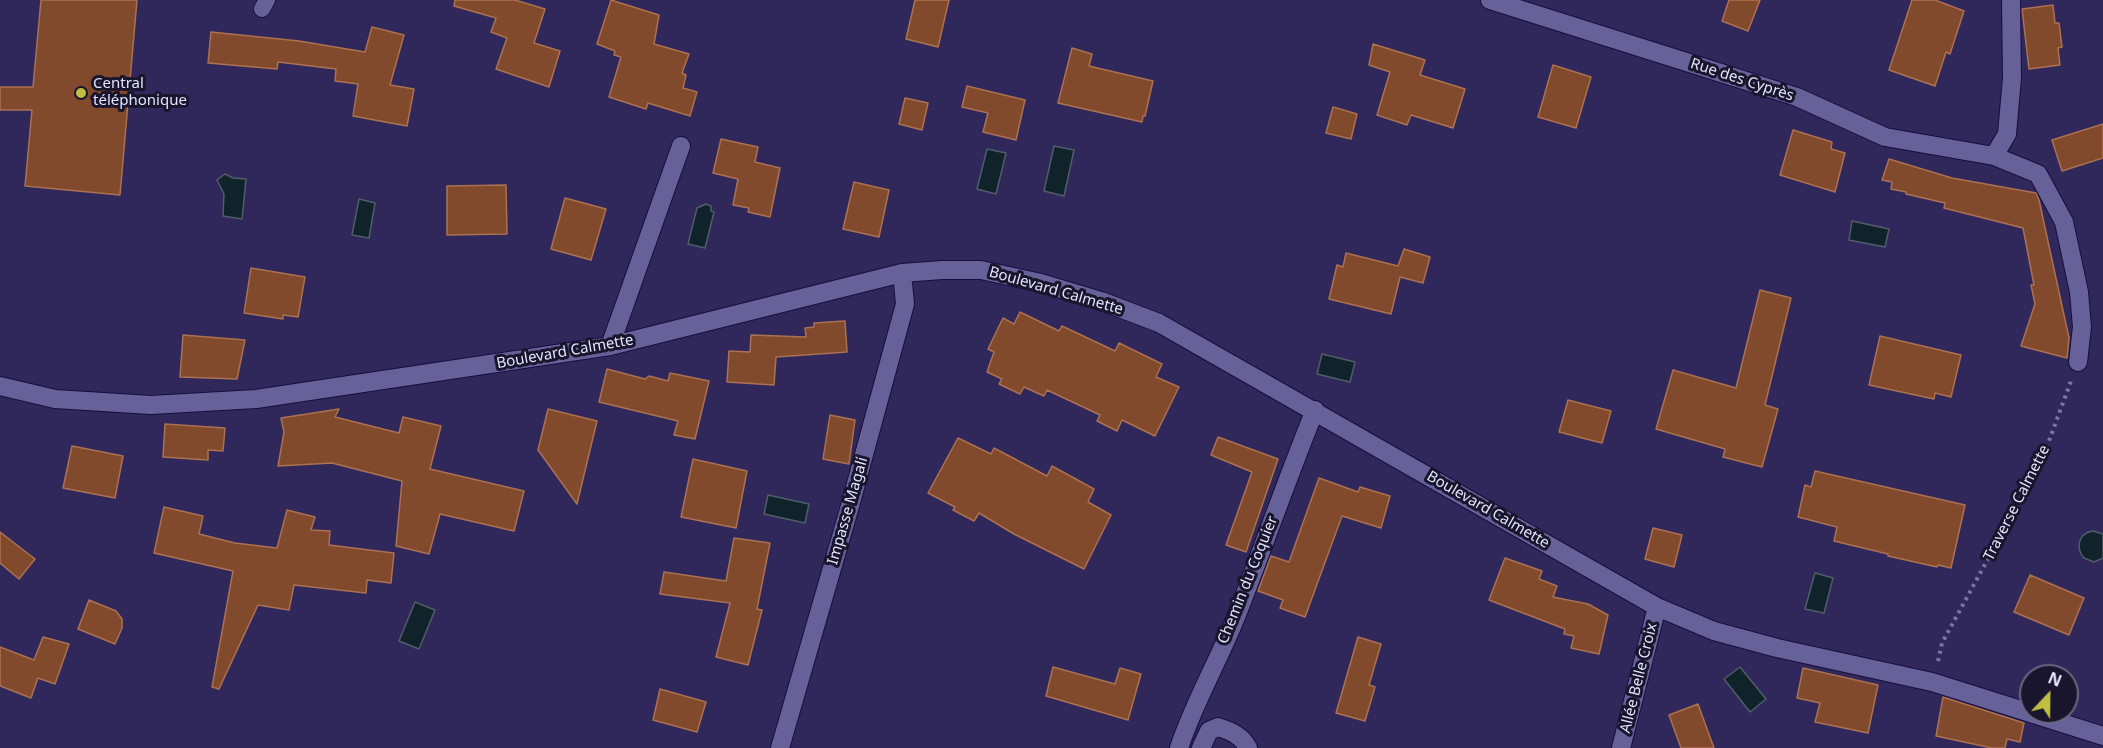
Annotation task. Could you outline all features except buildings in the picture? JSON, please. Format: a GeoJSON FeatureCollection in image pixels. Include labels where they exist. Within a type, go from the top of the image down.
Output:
{"type":"FeatureCollection","features":[{"type":"Feature","properties":{"kind":"street","name":"Rue des Cyprès"},"geometry":{"type":"LineString","coordinates":[[1490,0],[1797,97],[1886,137],[1994,156]]}},
{"type":"Feature","properties":{"kind":"street"},"geometry":{"type":"LineString","coordinates":[[2011,0],[2012,78],[2007,134],[1994,156],[2038,174],[2064,222],[2079,292],[2082,327],[2078,362]]}},
{"type":"Feature","properties":{"kind":"street"},"geometry":{"type":"LineString","coordinates":[[610,346],[681,146]]}},
{"type":"Feature","properties":{"kind":"street","name":"Boulevard Calmette"},"geometry":{"type":"LineString","coordinates":[[0,386],[55,399],[151,405],[256,399],[610,346],[902,273],[981,270],[1101,301],[1159,323],[1657,607],[1714,631],[1789,651],[1932,682],[2103,736]]}},
{"type":"Feature","properties":{"kind":"street","name":"Impasse Magali"},"geometry":{"type":"LineString","coordinates":[[780,748],[905,304],[902,273]]}},
{"type":"Feature","properties":{"kind":"street","name":"Chemin du Coquier"},"geometry":{"type":"LineString","coordinates":[[1179,748],[1190,715],[1235,620],[1289,472],[1315,410]]}},
{"type":"Feature","properties":{"kind":"street","name":"Allée Belle Croix"},"geometry":{"type":"LineString","coordinates":[[1621,748],[1657,607]]}},
{"type":"Feature","properties":{"kind":"street"},"geometry":{"type":"LineString","coordinates":[[1202,748],[1209,731],[1218,727],[1232,731],[1245,742],[1248,748]]}},
{"type":"Feature","properties":{"kind":"path","name":"Traverse Calmette"},"geometry":{"type":"LineString","coordinates":[[1932,682],[1942,643],[2042,460],[2078,362]]}},
{"type":"Feature","properties":{"kind":"water"},"geometry":{"type":"Polygon","coordinates":[[[1054,146],[1074,150],[1064,196],[1044,191],[1054,146]]]}},
{"type":"Feature","properties":{"kind":"water"},"geometry":{"type":"Polygon","coordinates":[[[987,149],[1006,153],[996,194],[977,189],[987,149]]]}},
{"type":"Feature","properties":{"kind":"water"},"geometry":{"type":"Polygon","coordinates":[[[225,174],[233,178],[246,179],[242,219],[223,216],[224,194],[217,180],[225,174]]]}},
{"type":"Feature","properties":{"kind":"water"},"geometry":{"type":"Polygon","coordinates":[[[359,199],[375,203],[369,238],[352,235],[359,199]]]}},
{"type":"Feature","properties":{"kind":"water"},"geometry":{"type":"Polygon","coordinates":[[[706,204],[711,206],[711,211],[714,212],[705,248],[688,244],[697,208],[706,204]]]}},
{"type":"Feature","properties":{"kind":"water"},"geometry":{"type":"Polygon","coordinates":[[[1852,221],[1889,229],[1885,247],[1849,240],[1852,221]]]}},
{"type":"Feature","properties":{"kind":"water"},"geometry":{"type":"Polygon","coordinates":[[[1322,354],[1355,362],[1350,382],[1317,374],[1322,354]]]}},
{"type":"Feature","properties":{"kind":"water"},"geometry":{"type":"Polygon","coordinates":[[[768,495],[809,504],[805,523],[764,514],[768,495]]]}},
{"type":"Feature","properties":{"kind":"water"},"geometry":{"type":"Polygon","coordinates":[[[2093,531],[2103,534],[2103,558],[2094,562],[2084,558],[2079,545],[2084,535],[2093,531]]]}},
{"type":"Feature","properties":{"kind":"water"},"geometry":{"type":"Polygon","coordinates":[[[1815,573],[1833,578],[1824,613],[1805,609],[1815,573]]]}},
{"type":"Feature","properties":{"kind":"water"},"geometry":{"type":"Polygon","coordinates":[[[415,602],[435,610],[419,649],[399,641],[415,602]]]}},
{"type":"Feature","properties":{"kind":"water"},"geometry":{"type":"Polygon","coordinates":[[[1740,667],[1766,699],[1750,712],[1724,679],[1740,667]]]}},
{"type":"Feature","properties":{"kind":"place","name":"Central téléphonique"},"geometry":{"type":"Point","coordinates":[81,93]}}]}
